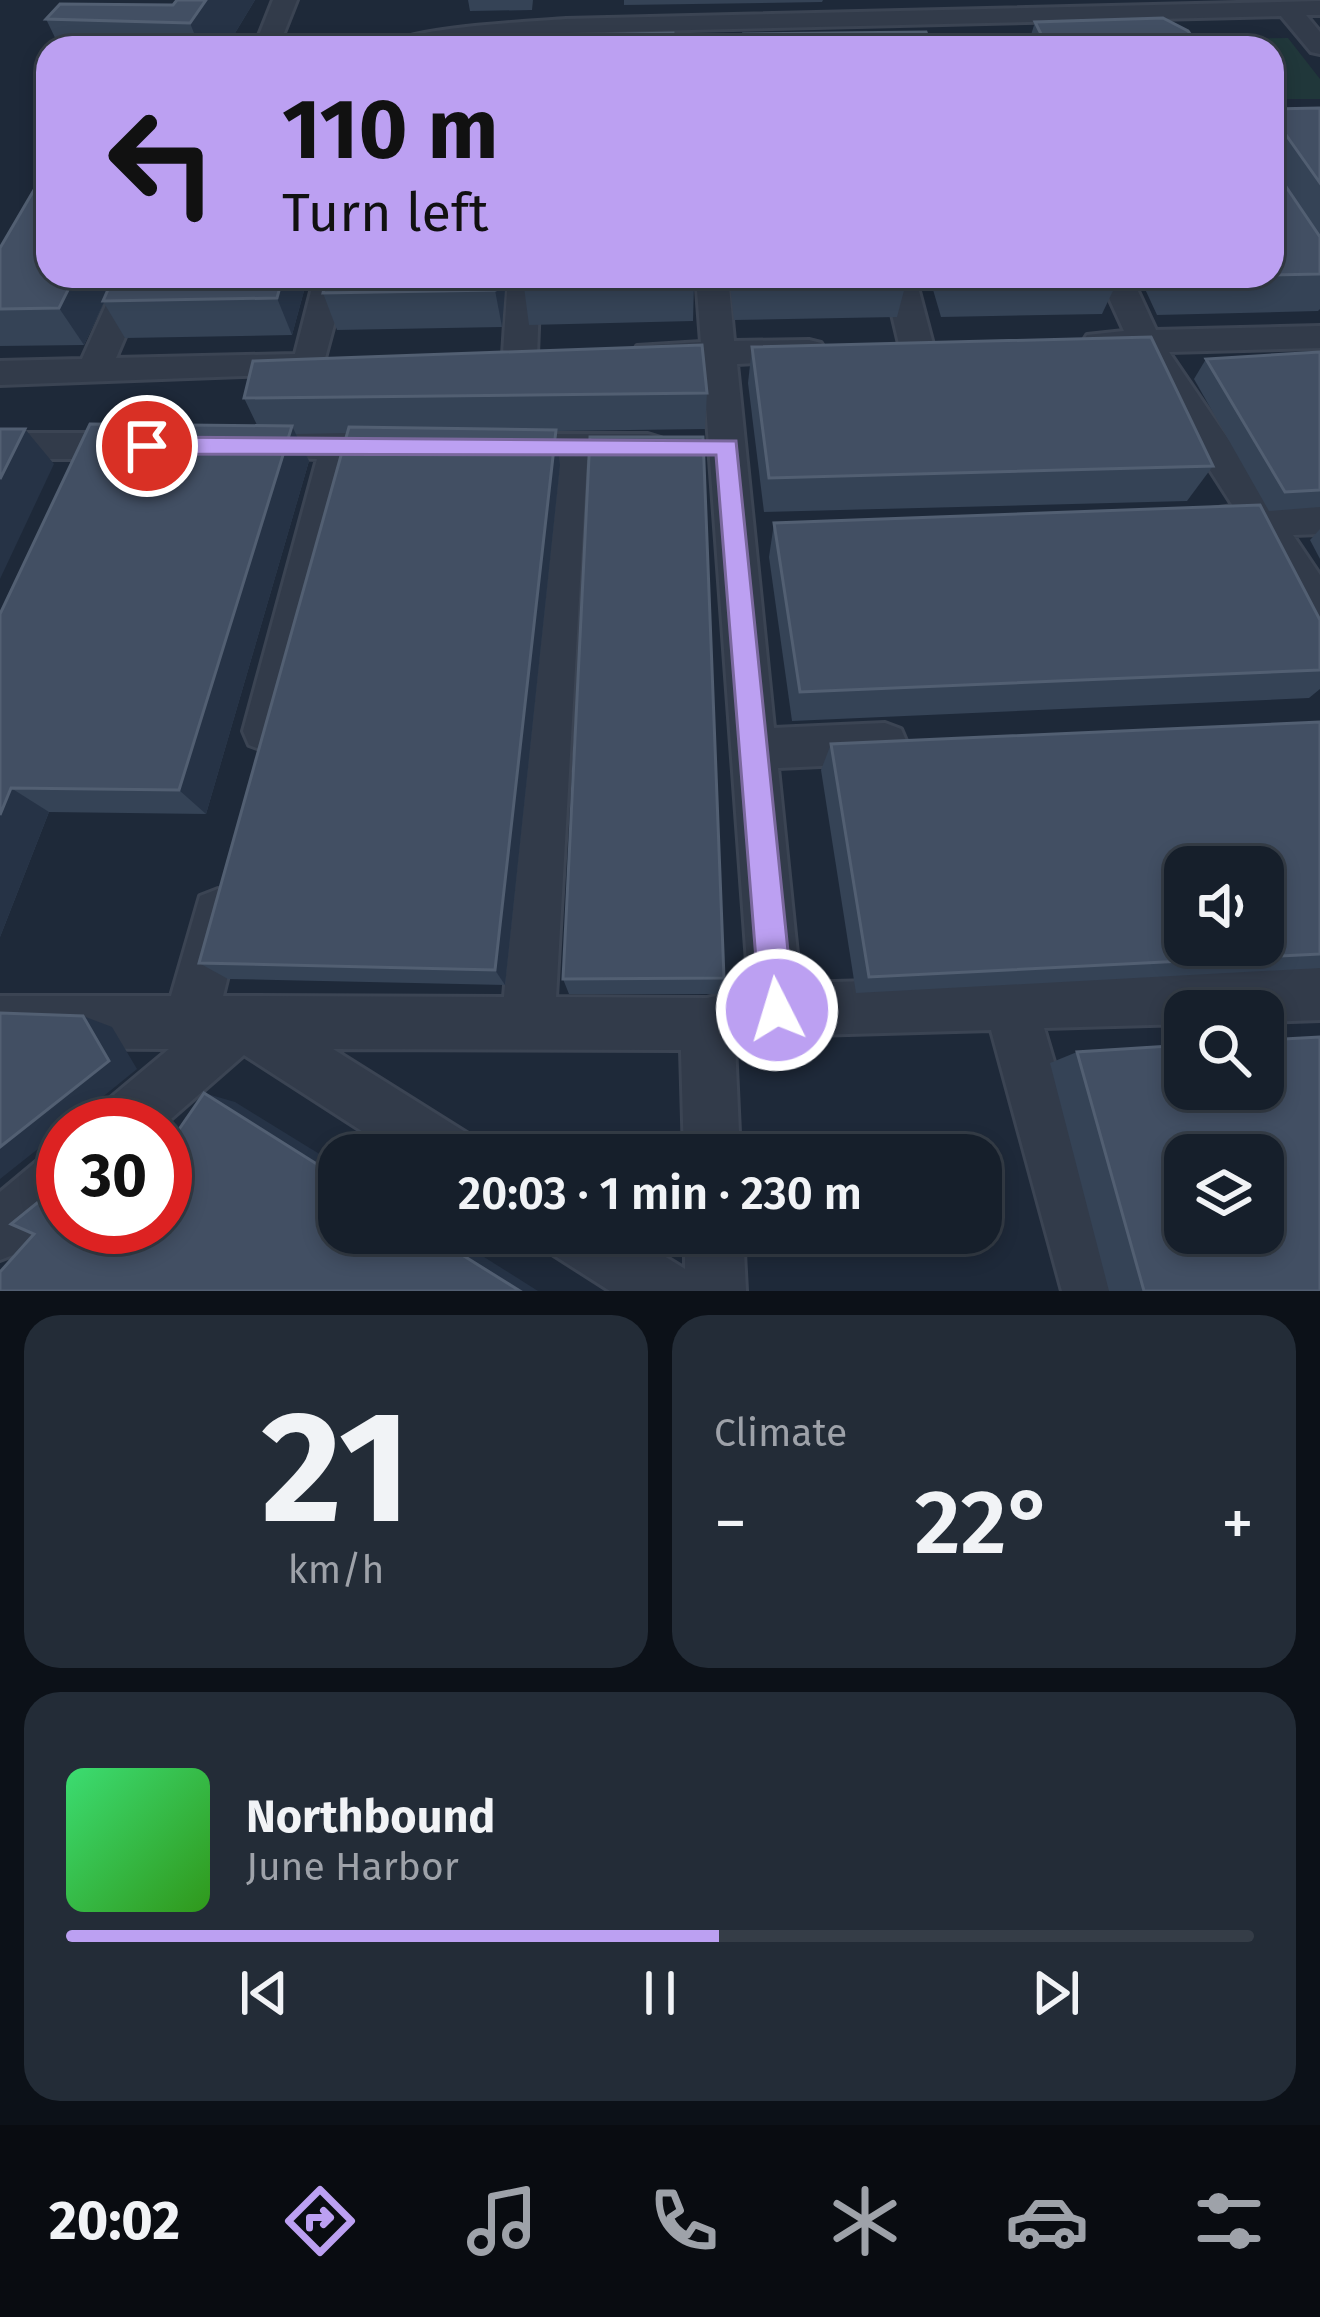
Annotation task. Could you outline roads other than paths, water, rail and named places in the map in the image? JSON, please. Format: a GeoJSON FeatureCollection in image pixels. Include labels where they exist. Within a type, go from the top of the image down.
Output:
{"type":"FeatureCollection","features":[{"type":"Feature","properties":{"kind":"street"},"geometry":{"type":"LineString","coordinates":[[271,36],[285,0]]}},
{"type":"Feature","properties":{"kind":"street"},"geometry":{"type":"LineString","coordinates":[[799,36],[999,23],[1168,5],[1307,16]]}},
{"type":"Feature","properties":{"kind":"street"},"geometry":{"type":"LineString","coordinates":[[477,36],[533,28],[1307,16]]}},
{"type":"Feature","properties":{"kind":"street"},"geometry":{"type":"LineString","coordinates":[[1307,16],[1320,46]]}},
{"type":"Feature","properties":{"kind":"street"},"geometry":{"type":"LineString","coordinates":[[94,370],[130,288]]}},
{"type":"Feature","properties":{"kind":"street"},"geometry":{"type":"LineString","coordinates":[[309,364],[328,288]]}},
{"type":"Feature","properties":{"kind":"street"},"geometry":{"type":"LineString","coordinates":[[522,288],[508,355],[564,354]]}},
{"type":"Feature","properties":{"kind":"street"},"geometry":{"type":"LineString","coordinates":[[713,288],[777,1010]]}},
{"type":"Feature","properties":{"kind":"street"},"geometry":{"type":"LineString","coordinates":[[608,354],[929,348],[903,288]]}},
{"type":"Feature","properties":{"kind":"street"},"geometry":{"type":"LineString","coordinates":[[1120,288],[1145,342],[1320,608]]}},
{"type":"Feature","properties":{"kind":"street"},"geometry":{"type":"LineString","coordinates":[[1077,344],[1320,337]]}},
{"type":"Feature","properties":{"kind":"street"},"geometry":{"type":"LineString","coordinates":[[0,373],[356,362]]}},
{"type":"Feature","properties":{"kind":"street"},"geometry":{"type":"LineString","coordinates":[[0,446],[171,446]]}},
{"type":"Feature","properties":{"kind":"street"},"geometry":{"type":"LineString","coordinates":[[80,488],[99,446]]}},
{"type":"Feature","properties":{"kind":"street"},"geometry":{"type":"LineString","coordinates":[[219,446],[727,447]]}},
{"type":"Feature","properties":{"kind":"street"},"geometry":{"type":"LineString","coordinates":[[256,769],[339,446]]}},
{"type":"Feature","properties":{"kind":"street"},"geometry":{"type":"LineString","coordinates":[[528,1023],[570,447]]}},
{"type":"Feature","properties":{"kind":"street"},"geometry":{"type":"LineString","coordinates":[[1174,524],[1320,519]]}},
{"type":"Feature","properties":{"kind":"street"},"geometry":{"type":"LineString","coordinates":[[735,536],[781,535]]}},
{"type":"Feature","properties":{"kind":"street"},"geometry":{"type":"LineString","coordinates":[[754,748],[920,742]]}},
{"type":"Feature","properties":{"kind":"street"},"geometry":{"type":"LineString","coordinates":[[147,1098],[216,1023],[226,884]]}},
{"type":"Feature","properties":{"kind":"street"},"geometry":{"type":"LineString","coordinates":[[0,1022],[707,1024],[777,1010],[1320,994]]}},
{"type":"Feature","properties":{"kind":"street"},"geometry":{"type":"LineString","coordinates":[[1010,1003],[1092,1291]]}},
{"type":"Feature","properties":{"kind":"street"},"geometry":{"type":"LineString","coordinates":[[216,1023],[413,1134]]}},
{"type":"Feature","properties":{"kind":"street"},"geometry":{"type":"LineString","coordinates":[[707,1024],[711,1134]]}},
{"type":"Feature","properties":{"kind":"street"},"geometry":{"type":"LineString","coordinates":[[0,1231],[36,1200]]}},
{"type":"Feature","properties":{"kind":"street"},"geometry":{"type":"LineString","coordinates":[[606,1254],[664,1291]]}},
{"type":"Feature","properties":{"kind":"street"},"geometry":{"type":"LineString","coordinates":[[715,1254],[716,1291]]}}]}
